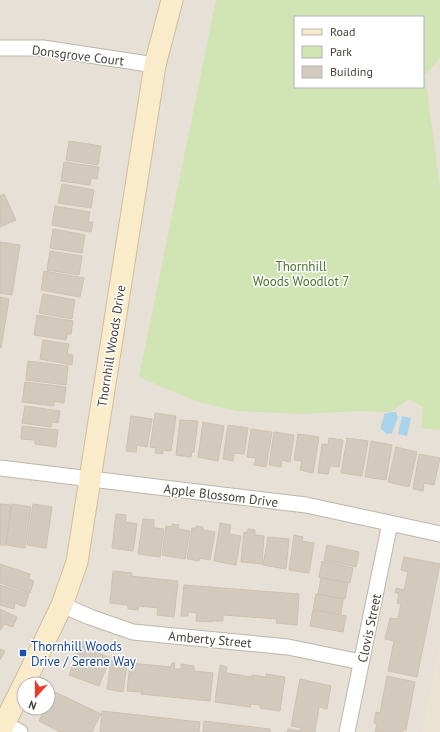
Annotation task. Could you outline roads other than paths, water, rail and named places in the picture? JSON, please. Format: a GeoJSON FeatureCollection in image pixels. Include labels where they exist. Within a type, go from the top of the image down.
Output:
{"type":"FeatureCollection","features":[{"type":"Feature","properties":{"kind":"street","name":"Thornhill Woods Drive"},"geometry":{"type":"LineString","coordinates":[[28,676],[62,605],[77,562],[155,65],[172,0]]}},
{"type":"Feature","properties":{"kind":"street","name":"Donsgrove Court"},"geometry":{"type":"LineString","coordinates":[[0,48],[44,48],[155,65]]}},
{"type":"Feature","properties":{"kind":"street","name":"Apple Blossom Drive"},"geometry":{"type":"LineString","coordinates":[[0,468],[306,505],[440,534]]}},
{"type":"Feature","properties":{"kind":"street","name":"Clovis Street"},"geometry":{"type":"LineString","coordinates":[[347,732],[390,523]]}},
{"type":"Feature","properties":{"kind":"street","name":"Amberty Street"},"geometry":{"type":"LineString","coordinates":[[62,605],[90,618],[133,632],[288,647],[362,662]]}},
{"type":"Feature","properties":{"kind":"street","name":"Thornhill Woods Drive"},"geometry":{"type":"LineString","coordinates":[[6,727],[16,703]]}},
{"type":"Feature","properties":{"kind":"water"},"geometry":{"type":"Polygon","coordinates":[[[396,412],[398,417],[392,433],[387,434],[381,429],[381,425],[384,414],[396,412]]]}},
{"type":"Feature","properties":{"kind":"water"},"geometry":{"type":"Polygon","coordinates":[[[402,416],[411,418],[407,436],[398,434],[402,416]]]}},
{"type":"Feature","properties":{"kind":"place","name":"Thornhill Woods Drive / Serene Way"},"geometry":{"type":"Point","coordinates":[23,653]}},
{"type":"Feature","properties":{"kind":"park label","name":"Thornhill Woods Woodlot 7"},"geometry":{"type":"Point","coordinates":[301,274]}}]}
